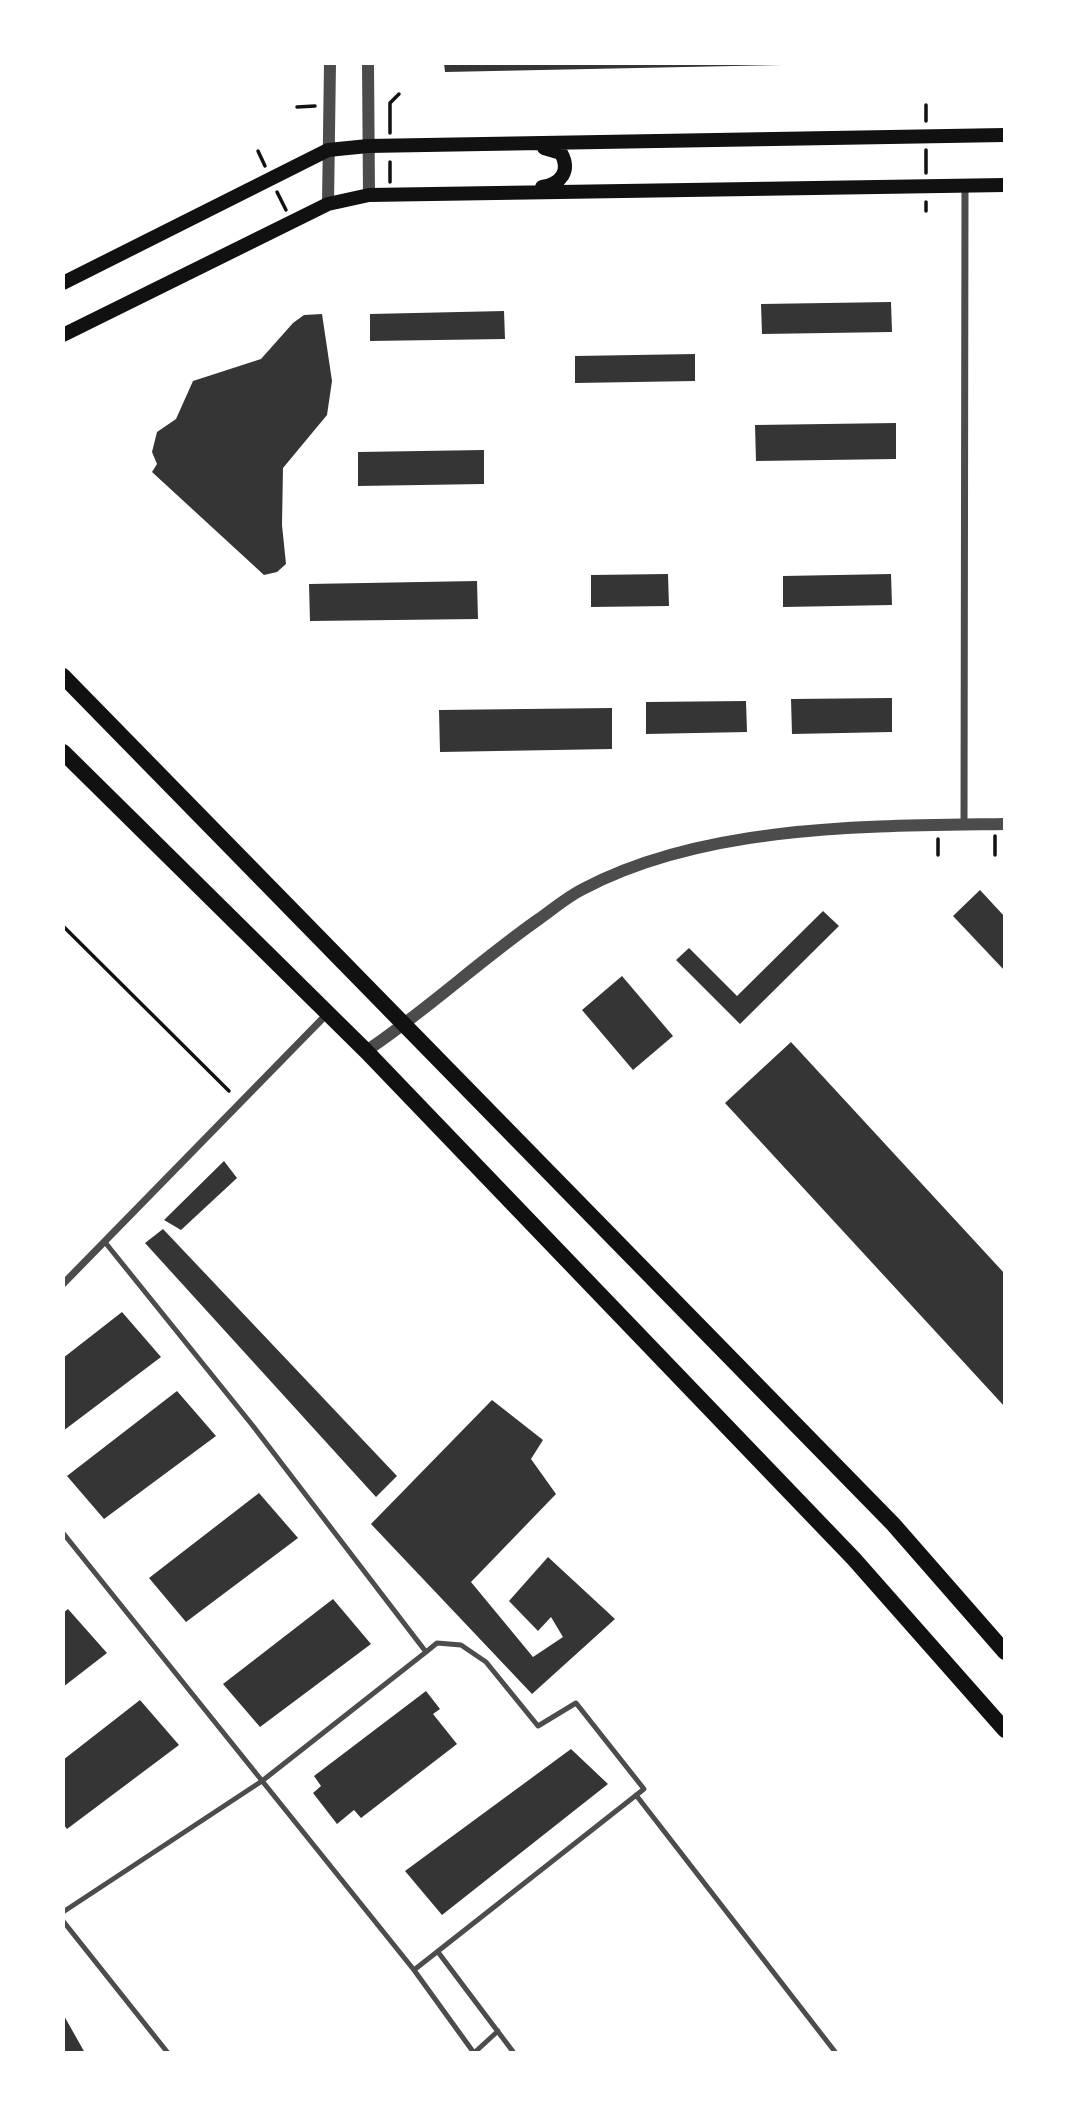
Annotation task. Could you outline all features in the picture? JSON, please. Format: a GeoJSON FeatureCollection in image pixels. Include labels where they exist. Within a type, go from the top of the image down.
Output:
{"type":"FeatureCollection","features":[{"type":"Feature","properties":{"kind":"main road"},"geometry":{"type":"LineString","coordinates":[[63,283],[328,150],[368,146],[1005,135]]}},
{"type":"Feature","properties":{"kind":"main road"},"geometry":{"type":"LineString","coordinates":[[503,144],[550,148],[561,153],[565,160],[562,179],[552,186],[510,193]]}},
{"type":"Feature","properties":{"kind":"main road"},"geometry":{"type":"LineString","coordinates":[[63,335],[328,205],[369,195],[1005,186]]}},
{"type":"Feature","properties":{"kind":"main road"},"geometry":{"type":"LineString","coordinates":[[63,676],[893,1524],[1005,1652]]}},
{"type":"Feature","properties":{"kind":"main road"},"geometry":{"type":"LineString","coordinates":[[63,752],[366,1051],[854,1559],[1005,1730]]}},
{"type":"Feature","properties":{"kind":"street"},"geometry":{"type":"LineString","coordinates":[[328,205],[330,63]]}},
{"type":"Feature","properties":{"kind":"street"},"geometry":{"type":"LineString","coordinates":[[368,63],[369,195]]}},
{"type":"Feature","properties":{"kind":"street"},"geometry":{"type":"LineString","coordinates":[[964,824],[965,186]]}},
{"type":"Feature","properties":{"kind":"street"},"geometry":{"type":"LineString","coordinates":[[366,1051],[405,1025],[512,937],[581,889],[647,860],[804,830],[1005,824]]}},
{"type":"Feature","properties":{"kind":"street"},"geometry":{"type":"LineString","coordinates":[[63,1284],[327,1013]]}},
{"type":"Feature","properties":{"kind":"lane"},"geometry":{"type":"LineString","coordinates":[[104,1241],[253,1426],[426,1652]]}},
{"type":"Feature","properties":{"kind":"lane"},"geometry":{"type":"LineString","coordinates":[[63,1533],[414,1970],[474,2053],[498,2031]]}},
{"type":"Feature","properties":{"kind":"lane"},"geometry":{"type":"LineString","coordinates":[[63,1912],[262,1780],[437,1643],[461,1644],[486,1662],[538,1726],[576,1703],[644,1789],[414,1970]]}},
{"type":"Feature","properties":{"kind":"lane"},"geometry":{"type":"LineString","coordinates":[[636,1795],[836,2053]]}},
{"type":"Feature","properties":{"kind":"lane"},"geometry":{"type":"LineString","coordinates":[[63,1921],[168,2053]]}},
{"type":"Feature","properties":{"kind":"lane"},"geometry":{"type":"LineString","coordinates":[[438,1952],[514,2053]]}},
{"type":"Feature","properties":{"kind":"path"},"geometry":{"type":"LineString","coordinates":[[926,105],[926,132]]}},
{"type":"Feature","properties":{"kind":"path"},"geometry":{"type":"LineString","coordinates":[[926,145],[926,184]]}},
{"type":"Feature","properties":{"kind":"path"},"geometry":{"type":"LineString","coordinates":[[926,198],[926,211]]}},
{"type":"Feature","properties":{"kind":"path"},"geometry":{"type":"LineString","coordinates":[[63,926],[229,1091]]}},
{"type":"Feature","properties":{"kind":"building"},"geometry":{"type":"Polygon","coordinates":[[[444,63],[781,63],[782,65],[445,72],[444,63]]]}},
{"type":"Feature","properties":{"kind":"building"},"geometry":{"type":"Polygon","coordinates":[[[891,302],[892,332],[762,334],[761,304],[891,302]]]}},
{"type":"Feature","properties":{"kind":"building"},"geometry":{"type":"Polygon","coordinates":[[[504,311],[505,339],[370,341],[370,314],[504,311]]]}},
{"type":"Feature","properties":{"kind":"building"},"geometry":{"type":"Polygon","coordinates":[[[322,314],[332,381],[327,415],[283,468],[282,525],[286,564],[277,572],[264,575],[152,472],[157,464],[152,452],[157,432],[176,419],[193,381],[261,359],[293,323],[304,315],[322,314]]]}},
{"type":"Feature","properties":{"kind":"building"},"geometry":{"type":"Polygon","coordinates":[[[695,354],[695,381],[575,383],[575,356],[695,354]]]}},
{"type":"Feature","properties":{"kind":"building"},"geometry":{"type":"Polygon","coordinates":[[[896,423],[896,459],[756,461],[755,425],[896,423]]]}},
{"type":"Feature","properties":{"kind":"building"},"geometry":{"type":"Polygon","coordinates":[[[484,450],[484,484],[358,486],[358,452],[484,450]]]}},
{"type":"Feature","properties":{"kind":"building"},"geometry":{"type":"Polygon","coordinates":[[[668,574],[669,606],[591,607],[591,575],[668,574]]]}},
{"type":"Feature","properties":{"kind":"building"},"geometry":{"type":"Polygon","coordinates":[[[891,574],[892,605],[783,607],[783,576],[891,574]]]}},
{"type":"Feature","properties":{"kind":"building"},"geometry":{"type":"Polygon","coordinates":[[[477,581],[478,619],[310,621],[309,584],[477,581]]]}},
{"type":"Feature","properties":{"kind":"building"},"geometry":{"type":"Polygon","coordinates":[[[892,698],[892,732],[792,734],[791,699],[892,698]]]}},
{"type":"Feature","properties":{"kind":"building"},"geometry":{"type":"Polygon","coordinates":[[[746,701],[747,732],[646,734],[646,702],[746,701]]]}},
{"type":"Feature","properties":{"kind":"building"},"geometry":{"type":"Polygon","coordinates":[[[612,708],[612,749],[440,752],[439,710],[612,708]]]}},
{"type":"Feature","properties":{"kind":"building"},"geometry":{"type":"Polygon","coordinates":[[[980,890],[1005,917],[1005,971],[953,916],[980,890]]]}},
{"type":"Feature","properties":{"kind":"building"},"geometry":{"type":"Polygon","coordinates":[[[823,911],[839,926],[740,1024],[676,960],[689,948],[737,996],[823,911]]]}},
{"type":"Feature","properties":{"kind":"building"},"geometry":{"type":"Polygon","coordinates":[[[622,976],[673,1036],[633,1070],[582,1010],[622,976]]]}},
{"type":"Feature","properties":{"kind":"building"},"geometry":{"type":"Polygon","coordinates":[[[791,1042],[1005,1274],[1005,1407],[725,1103],[791,1042]]]}},
{"type":"Feature","properties":{"kind":"building"},"geometry":{"type":"Polygon","coordinates":[[[224,1161],[237,1178],[181,1230],[164,1220],[224,1161]]]}},
{"type":"Feature","properties":{"kind":"building"},"geometry":{"type":"Polygon","coordinates":[[[163,1229],[397,1476],[376,1497],[145,1243],[163,1229]]]}},
{"type":"Feature","properties":{"kind":"building"},"geometry":{"type":"Polygon","coordinates":[[[122,1312],[161,1357],[63,1431],[63,1358],[122,1312]]]}},
{"type":"Feature","properties":{"kind":"building"},"geometry":{"type":"Polygon","coordinates":[[[177,1391],[216,1436],[104,1519],[67,1476],[177,1391]]]}},
{"type":"Feature","properties":{"kind":"building"},"geometry":{"type":"Polygon","coordinates":[[[492,1400],[543,1440],[531,1459],[556,1494],[471,1582],[533,1657],[563,1637],[551,1617],[538,1631],[509,1601],[548,1557],[615,1619],[532,1694],[371,1524],[492,1400]]]}},
{"type":"Feature","properties":{"kind":"building"},"geometry":{"type":"Polygon","coordinates":[[[259,1493],[298,1538],[186,1622],[149,1578],[259,1493]]]}},
{"type":"Feature","properties":{"kind":"building"},"geometry":{"type":"Polygon","coordinates":[[[333,1599],[371,1644],[260,1727],[223,1684],[333,1599]]]}},
{"type":"Feature","properties":{"kind":"building"},"geometry":{"type":"Polygon","coordinates":[[[68,1609],[107,1653],[63,1687],[63,1613],[68,1609]]]}},
{"type":"Feature","properties":{"kind":"building"},"geometry":{"type":"Polygon","coordinates":[[[426,1691],[440,1709],[433,1714],[457,1744],[361,1818],[354,1810],[337,1824],[313,1793],[321,1786],[314,1776],[426,1691]]]}},
{"type":"Feature","properties":{"kind":"building"},"geometry":{"type":"Polygon","coordinates":[[[140,1700],[179,1745],[67,1829],[63,1824],[63,1760],[140,1700]]]}},
{"type":"Feature","properties":{"kind":"building"},"geometry":{"type":"Polygon","coordinates":[[[571,1749],[608,1784],[442,1915],[405,1871],[571,1749]]]}},
{"type":"Feature","properties":{"kind":"building"},"geometry":{"type":"Polygon","coordinates":[[[63,2014],[85,2053],[63,2053],[63,2014]]]}}]}
